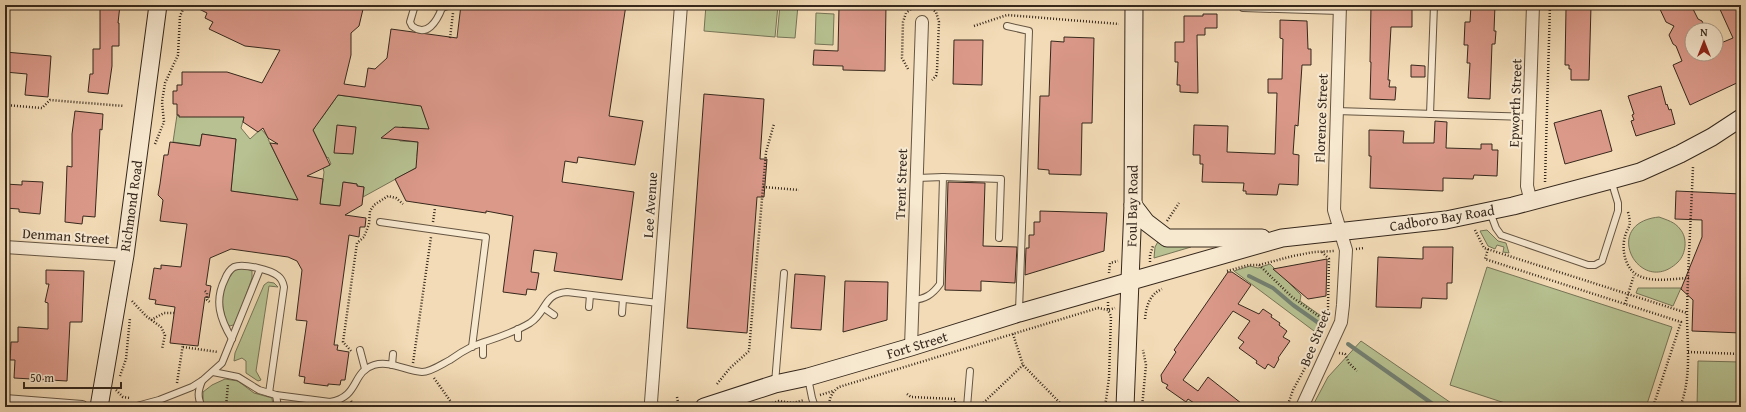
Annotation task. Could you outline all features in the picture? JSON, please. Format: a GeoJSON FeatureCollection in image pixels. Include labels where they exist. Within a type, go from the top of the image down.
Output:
{"type":"FeatureCollection","features":[{"type":"Feature","properties":{"kind":"main road","name":"Richmond Road"},"geometry":{"type":"LineString","coordinates":[[98,407],[124,255],[158,5]]}},
{"type":"Feature","properties":{"kind":"main road","name":"Foul Bay Road"},"geometry":{"type":"LineString","coordinates":[[1125,407],[1133,205],[1134,5]]}},
{"type":"Feature","properties":{"kind":"main road","name":"Cadboro Bay Road"},"geometry":{"type":"LineString","coordinates":[[1130,281],[1282,238],[1415,224],[1531,202],[1640,172],[1680,154],[1712,137],[1741,118]]}},
{"type":"Feature","properties":{"kind":"main road"},"geometry":{"type":"LineString","coordinates":[[1712,137],[1741,131]]}},
{"type":"Feature","properties":{"kind":"main road"},"geometry":{"type":"LineString","coordinates":[[1133,205],[1146,222],[1167,238],[1282,238]]}},
{"type":"Feature","properties":{"kind":"main road","name":"Fort Street"},"geometry":{"type":"LineString","coordinates":[[704,407],[775,384],[808,377],[912,347],[1019,313],[1130,281]]}},
{"type":"Feature","properties":{"kind":"street","name":"Lee Avenue"},"geometry":{"type":"LineString","coordinates":[[653,407],[651,402],[680,5]]}},
{"type":"Feature","properties":{"kind":"street","name":"Epworth Street"},"geometry":{"type":"LineString","coordinates":[[1531,202],[1527,186],[1533,5]]}},
{"type":"Feature","properties":{"kind":"street","name":"Florence Street"},"geometry":{"type":"LineString","coordinates":[[1339,8],[1334,210],[1340,231]]}},
{"type":"Feature","properties":{"kind":"street","name":"Trent Street"},"geometry":{"type":"LineString","coordinates":[[912,347],[922,22]]}},
{"type":"Feature","properties":{"kind":"street","name":"Bee Street"},"geometry":{"type":"LineString","coordinates":[[1302,407],[1341,322],[1346,250],[1340,231]]}},
{"type":"Feature","properties":{"kind":"street","name":"Denman Street"},"geometry":{"type":"LineString","coordinates":[[5,247],[124,255]]}},
{"type":"Feature","properties":{"kind":"street"},"geometry":{"type":"LineString","coordinates":[[5,401],[82,407]]}},
{"type":"Feature","properties":{"kind":"lane"},"geometry":{"type":"LineString","coordinates":[[415,5],[410,22],[415,29],[424,30],[435,24],[442,8]]}},
{"type":"Feature","properties":{"kind":"lane"},"geometry":{"type":"LineString","coordinates":[[431,5],[442,8],[450,5]]}},
{"type":"Feature","properties":{"kind":"lane"},"geometry":{"type":"LineString","coordinates":[[1243,5],[1242,8],[1339,8]]}},
{"type":"Feature","properties":{"kind":"lane"},"geometry":{"type":"LineString","coordinates":[[1430,114],[1434,5]]}},
{"type":"Feature","properties":{"kind":"lane"},"geometry":{"type":"LineString","coordinates":[[1007,26],[1029,31],[1019,313]]}},
{"type":"Feature","properties":{"kind":"lane"},"geometry":{"type":"LineString","coordinates":[[1336,111],[1530,117]]}},
{"type":"Feature","properties":{"kind":"lane"},"geometry":{"type":"LineString","coordinates":[[913,300],[922,299],[930,295],[940,284],[943,177]]}},
{"type":"Feature","properties":{"kind":"lane"},"geometry":{"type":"LineString","coordinates":[[916,178],[943,177],[1001,179],[999,238]]}},
{"type":"Feature","properties":{"kind":"lane"},"geometry":{"type":"LineString","coordinates":[[1489,211],[1496,228],[1502,235],[1588,265],[1595,265],[1602,261],[1618,212],[1618,203],[1611,180]]}},
{"type":"Feature","properties":{"kind":"lane"},"geometry":{"type":"LineString","coordinates":[[380,222],[486,237],[472,347]]}},
{"type":"Feature","properties":{"kind":"lane"},"geometry":{"type":"LineString","coordinates":[[232,339],[221,317],[218,302],[220,289],[229,271],[233,268],[244,266],[260,269],[276,275],[282,281],[284,287],[269,393]]}},
{"type":"Feature","properties":{"kind":"lane"},"geometry":{"type":"LineString","coordinates":[[133,407],[179,393],[202,381],[222,363],[260,269]]}},
{"type":"Feature","properties":{"kind":"lane"},"geometry":{"type":"LineString","coordinates":[[775,384],[784,273]]}},
{"type":"Feature","properties":{"kind":"lane"},"geometry":{"type":"LineString","coordinates":[[213,372],[238,377],[260,390],[276,395],[330,402],[338,401],[347,396],[353,390],[365,369],[374,364],[392,365],[422,372],[433,369],[472,347],[531,323],[539,316],[550,297],[555,294],[567,292],[658,303]]}},
{"type":"Feature","properties":{"kind":"lane"},"geometry":{"type":"LineString","coordinates":[[589,307],[590,295]]}},
{"type":"Feature","properties":{"kind":"lane"},"geometry":{"type":"LineString","coordinates":[[622,313],[623,299]]}},
{"type":"Feature","properties":{"kind":"lane"},"geometry":{"type":"LineString","coordinates":[[544,308],[554,315]]}},
{"type":"Feature","properties":{"kind":"lane"},"geometry":{"type":"LineString","coordinates":[[518,329],[518,338]]}},
{"type":"Feature","properties":{"kind":"lane"},"geometry":{"type":"LineString","coordinates":[[483,355],[484,343]]}},
{"type":"Feature","properties":{"kind":"lane"},"geometry":{"type":"LineString","coordinates":[[360,350],[365,369]]}},
{"type":"Feature","properties":{"kind":"lane"},"geometry":{"type":"LineString","coordinates":[[392,365],[393,354]]}},
{"type":"Feature","properties":{"kind":"lane"},"geometry":{"type":"LineString","coordinates":[[967,407],[970,371]]}},
{"type":"Feature","properties":{"kind":"lane"},"geometry":{"type":"LineString","coordinates":[[808,377],[812,398],[816,407]]}},
{"type":"Feature","properties":{"kind":"lane"},"geometry":{"type":"LineString","coordinates":[[202,381],[198,391],[198,399],[202,407]]}},
{"type":"Feature","properties":{"kind":"lane"},"geometry":{"type":"LineString","coordinates":[[276,395],[278,407]]}},
{"type":"Feature","properties":{"kind":"path"},"geometry":{"type":"LineString","coordinates":[[153,148],[164,122],[162,102],[165,83],[178,55],[180,16],[185,5]]}},
{"type":"Feature","properties":{"kind":"path"},"geometry":{"type":"LineString","coordinates":[[450,5],[453,14],[450,38]]}},
{"type":"Feature","properties":{"kind":"path"},"geometry":{"type":"LineString","coordinates":[[1545,182],[1550,5]]}},
{"type":"Feature","properties":{"kind":"path"},"geometry":{"type":"LineString","coordinates":[[974,26],[1008,15],[1134,24]]}},
{"type":"Feature","properties":{"kind":"path"},"geometry":{"type":"LineString","coordinates":[[5,105],[42,108],[50,100],[124,106]]}},
{"type":"Feature","properties":{"kind":"path"},"geometry":{"type":"LineString","coordinates":[[717,384],[730,368],[749,351],[767,147],[774,124]]}},
{"type":"Feature","properties":{"kind":"path"},"geometry":{"type":"LineString","coordinates":[[1680,407],[1686,393],[1688,378],[1687,313],[1693,167]]}},
{"type":"Feature","properties":{"kind":"path"},"geometry":{"type":"LineString","coordinates":[[763,187],[799,190]]}},
{"type":"Feature","properties":{"kind":"path"},"geometry":{"type":"LineString","coordinates":[[353,353],[343,342],[357,243],[364,237],[369,224],[370,211],[374,205],[388,196],[396,198],[403,204]]}},
{"type":"Feature","properties":{"kind":"path"},"geometry":{"type":"LineString","coordinates":[[413,369],[435,208]]}},
{"type":"Feature","properties":{"kind":"path"},"geometry":{"type":"LineString","coordinates":[[1627,209],[1631,223],[1624,241],[1624,256],[1634,275],[1644,279],[1689,278]]}},
{"type":"Feature","properties":{"kind":"path"},"geometry":{"type":"LineString","coordinates":[[1475,230],[1484,248],[1687,313]]}},
{"type":"Feature","properties":{"kind":"path"},"geometry":{"type":"LineString","coordinates":[[1488,249],[1485,259],[1680,322],[1653,407]]}},
{"type":"Feature","properties":{"kind":"path"},"geometry":{"type":"LineString","coordinates":[[1221,272],[1249,265],[1259,265],[1293,256],[1322,252],[1327,255],[1329,259],[1327,320],[1325,327]]}},
{"type":"Feature","properties":{"kind":"path"},"geometry":{"type":"LineString","coordinates":[[1259,265],[1292,297],[1324,320],[1341,322]]}},
{"type":"Feature","properties":{"kind":"path"},"geometry":{"type":"LineString","coordinates":[[1625,304],[1634,275]]}},
{"type":"Feature","properties":{"kind":"path"},"geometry":{"type":"LineString","coordinates":[[1144,325],[1145,312],[1150,298],[1160,289],[1167,288]]}},
{"type":"Feature","properties":{"kind":"path"},"geometry":{"type":"LineString","coordinates":[[206,291],[208,294],[207,300],[213,307]]}},
{"type":"Feature","properties":{"kind":"path"},"geometry":{"type":"LineString","coordinates":[[129,306],[129,297],[161,327],[165,335],[162,349]]}},
{"type":"Feature","properties":{"kind":"path"},"geometry":{"type":"LineString","coordinates":[[830,407],[830,398],[834,391],[839,387],[1098,308],[1108,310],[1111,316],[1109,378],[1105,407]]}},
{"type":"Feature","properties":{"kind":"path"},"geometry":{"type":"LineString","coordinates":[[120,377],[126,359],[131,324],[130,312]]}},
{"type":"Feature","properties":{"kind":"path"},"geometry":{"type":"LineString","coordinates":[[152,320],[164,313],[174,313]]}},
{"type":"Feature","properties":{"kind":"path"},"geometry":{"type":"LineString","coordinates":[[1013,334],[1023,365],[1064,407]]}},
{"type":"Feature","properties":{"kind":"path"},"geometry":{"type":"LineString","coordinates":[[1142,407],[1146,365],[1143,343]]}},
{"type":"Feature","properties":{"kind":"path"},"geometry":{"type":"LineString","coordinates":[[182,384],[177,387],[183,346],[220,352]]}},
{"type":"Feature","properties":{"kind":"path"},"geometry":{"type":"LineString","coordinates":[[218,356],[222,349]]}},
{"type":"Feature","properties":{"kind":"path"},"geometry":{"type":"LineString","coordinates":[[1328,352],[1345,354],[1349,364],[1357,371]]}},
{"type":"Feature","properties":{"kind":"path"},"geometry":{"type":"LineString","coordinates":[[1688,352],[1741,354]]}},
{"type":"Feature","properties":{"kind":"path"},"geometry":{"type":"LineString","coordinates":[[978,407],[1023,365]]}},
{"type":"Feature","properties":{"kind":"path"},"geometry":{"type":"LineString","coordinates":[[1287,407],[1293,390],[1307,365]]}},
{"type":"Feature","properties":{"kind":"path"},"geometry":{"type":"LineString","coordinates":[[118,384],[116,390],[119,394],[130,398],[138,398]]}},
{"type":"Feature","properties":{"kind":"path"},"geometry":{"type":"LineString","coordinates":[[907,394],[911,397],[955,398],[955,407]]}},
{"type":"Feature","properties":{"kind":"path"},"geometry":{"type":"LineString","coordinates":[[677,397],[679,407]]}},
{"type":"Feature","properties":{"kind":"path"},"geometry":{"type":"LineString","coordinates":[[761,407],[779,401],[793,403],[795,407]]}},
{"type":"Feature","properties":{"kind":"path"},"geometry":{"type":"LineString","coordinates":[[1476,403],[1484,407]]}},
{"type":"Feature","properties":{"kind":"green space"},"geometry":{"type":"Polygon","coordinates":[[[706,5],[778,5],[775,37],[704,31],[706,5]]]}},
{"type":"Feature","properties":{"kind":"green space"},"geometry":{"type":"Polygon","coordinates":[[[780,5],[798,5],[795,38],[777,37],[780,5]]]}},
{"type":"Feature","properties":{"kind":"green space"},"geometry":{"type":"Polygon","coordinates":[[[816,13],[834,14],[833,45],[815,44],[816,13]]]}},
{"type":"Feature","properties":{"kind":"green space"},"geometry":{"type":"Polygon","coordinates":[[[338,95],[422,106],[434,143],[426,129],[402,127],[399,139],[400,141],[418,142],[417,156],[433,152],[432,159],[363,197],[364,187],[357,186],[357,184],[344,182],[340,206],[320,204],[324,172],[323,168],[331,164],[313,130],[315,128],[312,127],[321,119],[338,95]]]}},
{"type":"Feature","properties":{"kind":"green space"},"geometry":{"type":"Polygon","coordinates":[[[245,114],[241,128],[250,139],[261,129],[269,138],[268,139],[292,188],[304,183],[313,202],[231,191],[236,139],[202,134],[200,146],[173,142],[177,115],[245,114]]]}},
{"type":"Feature","properties":{"kind":"green space"},"geometry":{"type":"Polygon","coordinates":[[[1659,217],[1678,227],[1683,233],[1685,246],[1683,255],[1678,262],[1664,271],[1651,271],[1639,266],[1632,256],[1629,244],[1631,232],[1641,222],[1659,217]]]}},
{"type":"Feature","properties":{"kind":"green space"},"geometry":{"type":"Polygon","coordinates":[[[1487,230],[1498,241],[1506,243],[1509,253],[1503,252],[1504,247],[1497,245],[1495,249],[1488,246],[1480,231],[1487,230]]]}},
{"type":"Feature","properties":{"kind":"green space"},"geometry":{"type":"Polygon","coordinates":[[[1160,238],[1191,247],[1154,258],[1155,247],[1160,238]]]}},
{"type":"Feature","properties":{"kind":"green space"},"geometry":{"type":"Polygon","coordinates":[[[1270,264],[1301,295],[1300,301],[1324,318],[1318,334],[1234,271],[1250,266],[1258,268],[1270,264]]]}},
{"type":"Feature","properties":{"kind":"green space"},"geometry":{"type":"Polygon","coordinates":[[[1487,267],[1672,327],[1646,407],[1517,407],[1450,385],[1487,267]]]}},
{"type":"Feature","properties":{"kind":"green space"},"geometry":{"type":"Polygon","coordinates":[[[244,268],[252,271],[252,278],[236,324],[230,326],[227,324],[223,309],[222,302],[224,289],[230,276],[235,270],[244,268]]]}},
{"type":"Feature","properties":{"kind":"green space"},"geometry":{"type":"Polygon","coordinates":[[[268,282],[274,283],[278,287],[269,286],[256,371],[261,380],[258,381],[246,373],[246,361],[242,358],[234,361],[235,353],[264,285],[268,282]]]}},
{"type":"Feature","properties":{"kind":"green space"},"geometry":{"type":"Polygon","coordinates":[[[1638,288],[1681,288],[1673,306],[1636,293],[1638,288]]]}},
{"type":"Feature","properties":{"kind":"green space"},"geometry":{"type":"Polygon","coordinates":[[[1361,341],[1457,407],[1312,407],[1328,377],[1361,341]]]}},
{"type":"Feature","properties":{"kind":"green space"},"geometry":{"type":"Polygon","coordinates":[[[1698,361],[1741,362],[1741,407],[1697,407],[1698,361]]]}},
{"type":"Feature","properties":{"kind":"green space"},"geometry":{"type":"Polygon","coordinates":[[[225,379],[238,381],[254,393],[272,398],[273,407],[205,407],[203,392],[212,385],[225,379]]]}},
{"type":"Feature","properties":{"kind":"building"},"geometry":{"type":"Polygon","coordinates":[[[100,5],[120,5],[118,23],[119,46],[112,46],[112,66],[108,94],[88,92],[90,74],[93,74],[93,49],[100,49],[100,5]]]}},
{"type":"Feature","properties":{"kind":"building"},"geometry":{"type":"Polygon","coordinates":[[[191,5],[364,5],[359,26],[351,33],[351,55],[344,84],[365,87],[368,68],[375,69],[387,58],[391,29],[457,38],[461,5],[626,5],[609,116],[643,121],[635,165],[578,157],[577,163],[565,161],[562,182],[634,192],[622,280],[554,271],[557,253],[534,250],[531,272],[539,273],[536,290],[527,289],[526,295],[503,292],[513,216],[486,211],[486,213],[406,201],[395,179],[416,168],[418,142],[381,138],[395,127],[429,129],[421,106],[338,95],[313,130],[330,165],[307,176],[323,179],[320,204],[340,206],[343,182],[357,184],[357,186],[364,187],[362,205],[345,215],[366,218],[365,227],[360,227],[359,237],[349,235],[334,345],[338,345],[337,350],[349,352],[345,380],[341,380],[340,385],[328,384],[328,386],[304,383],[305,377],[299,376],[307,321],[296,320],[302,270],[297,261],[288,257],[231,249],[210,258],[206,285],[211,286],[209,298],[205,297],[198,346],[170,343],[175,307],[155,304],[156,300],[149,299],[154,268],[161,269],[161,265],[181,267],[187,224],[160,221],[163,200],[158,195],[164,155],[168,155],[170,142],[200,146],[202,134],[236,139],[231,191],[298,200],[270,143],[278,144],[268,138],[263,128],[258,132],[243,122],[244,117],[179,117],[179,115],[177,115],[177,104],[173,104],[173,91],[177,91],[177,85],[182,85],[182,72],[227,72],[262,83],[280,50],[245,46],[209,29],[213,22],[205,18],[207,13],[191,5]]]}},
{"type":"Feature","properties":{"kind":"building"},"geometry":{"type":"Polygon","coordinates":[[[864,5],[886,5],[885,71],[843,70],[843,66],[813,65],[814,50],[838,51],[839,7],[864,8],[864,5]]]}},
{"type":"Feature","properties":{"kind":"building"},"geometry":{"type":"Polygon","coordinates":[[[1371,5],[1388,5],[1388,8],[1412,8],[1412,27],[1391,27],[1388,80],[1390,80],[1389,87],[1396,87],[1395,100],[1370,99],[1371,5]]]}},
{"type":"Feature","properties":{"kind":"building"},"geometry":{"type":"Polygon","coordinates":[[[1471,5],[1495,5],[1494,31],[1496,31],[1495,44],[1492,44],[1490,99],[1468,98],[1470,63],[1467,63],[1468,45],[1464,45],[1465,22],[1470,22],[1471,5]]]}},
{"type":"Feature","properties":{"kind":"building"},"geometry":{"type":"Polygon","coordinates":[[[1568,5],[1591,6],[1589,80],[1571,80],[1571,69],[1569,69],[1569,65],[1565,65],[1566,9],[1568,9],[1568,5]]]}},
{"type":"Feature","properties":{"kind":"building"},"geometry":{"type":"Polygon","coordinates":[[[1658,5],[1691,5],[1698,19],[1702,22],[1684,22],[1684,62],[1724,62],[1724,42],[1733,38],[1718,5],[1741,5],[1741,81],[1690,105],[1673,65],[1682,61],[1676,46],[1673,44],[1669,35],[1674,26],[1666,22],[1658,5]]]}},
{"type":"Feature","properties":{"kind":"building"},"geometry":{"type":"Polygon","coordinates":[[[1203,14],[1217,14],[1217,28],[1205,28],[1205,35],[1197,35],[1198,93],[1180,92],[1180,85],[1177,85],[1178,62],[1175,62],[1175,42],[1184,42],[1184,16],[1203,16],[1203,14]]]}},
{"type":"Feature","properties":{"kind":"building"},"geometry":{"type":"Polygon","coordinates":[[[1280,20],[1307,21],[1308,49],[1311,49],[1311,65],[1302,65],[1298,126],[1295,125],[1293,154],[1299,155],[1298,185],[1279,184],[1277,195],[1246,194],[1246,191],[1243,191],[1244,183],[1202,182],[1203,164],[1200,164],[1200,155],[1193,155],[1194,125],[1228,126],[1227,152],[1275,154],[1277,93],[1268,93],[1268,79],[1282,79],[1283,39],[1280,38],[1280,20]]]}},
{"type":"Feature","properties":{"kind":"building"},"geometry":{"type":"Polygon","coordinates":[[[1064,37],[1094,38],[1092,123],[1082,123],[1081,175],[1049,174],[1049,170],[1038,169],[1040,96],[1049,96],[1051,41],[1064,42],[1064,37]]]}},
{"type":"Feature","properties":{"kind":"building"},"geometry":{"type":"Polygon","coordinates":[[[954,40],[983,40],[982,85],[953,84],[954,40]]]}},
{"type":"Feature","properties":{"kind":"building"},"geometry":{"type":"Polygon","coordinates":[[[5,52],[51,56],[48,97],[25,95],[27,74],[5,72],[5,52]]]}},
{"type":"Feature","properties":{"kind":"building"},"geometry":{"type":"Polygon","coordinates":[[[1411,65],[1425,66],[1425,77],[1411,77],[1411,65]]]}},
{"type":"Feature","properties":{"kind":"building"},"geometry":{"type":"Polygon","coordinates":[[[1661,86],[1666,105],[1667,104],[1669,110],[1671,109],[1675,124],[1636,136],[1631,121],[1634,120],[1632,115],[1634,114],[1628,96],[1661,86]]]}},
{"type":"Feature","properties":{"kind":"building"},"geometry":{"type":"Polygon","coordinates":[[[704,94],[764,99],[760,159],[767,159],[764,197],[757,197],[747,333],[687,328],[704,94]]]}},
{"type":"Feature","properties":{"kind":"building"},"geometry":{"type":"Polygon","coordinates":[[[1601,110],[1612,151],[1565,164],[1554,123],[1601,110]]]}},
{"type":"Feature","properties":{"kind":"building"},"geometry":{"type":"Polygon","coordinates":[[[75,111],[103,114],[102,130],[100,129],[95,217],[83,216],[82,224],[65,222],[67,166],[72,167],[72,134],[75,111]]]}},
{"type":"Feature","properties":{"kind":"building"},"geometry":{"type":"Polygon","coordinates":[[[1435,121],[1447,122],[1446,148],[1481,149],[1481,144],[1492,144],[1492,150],[1498,150],[1497,176],[1474,175],[1473,179],[1443,178],[1443,191],[1370,188],[1371,156],[1369,156],[1369,130],[1404,131],[1403,143],[1434,143],[1435,121]]]}},
{"type":"Feature","properties":{"kind":"building"},"geometry":{"type":"Polygon","coordinates":[[[337,125],[356,127],[353,154],[334,153],[337,125]]]}},
{"type":"Feature","properties":{"kind":"building"},"geometry":{"type":"Polygon","coordinates":[[[22,181],[43,182],[40,214],[19,212],[19,209],[5,208],[5,184],[22,185],[22,181]]]}},
{"type":"Feature","properties":{"kind":"building"},"geometry":{"type":"Polygon","coordinates":[[[948,182],[985,183],[983,246],[1017,247],[1015,283],[981,281],[981,291],[945,290],[948,182]]]}},
{"type":"Feature","properties":{"kind":"building"},"geometry":{"type":"Polygon","coordinates":[[[1676,191],[1741,194],[1741,333],[1692,331],[1693,300],[1681,289],[1702,237],[1702,220],[1675,219],[1676,191]]]}},
{"type":"Feature","properties":{"kind":"building"},"geometry":{"type":"Polygon","coordinates":[[[1040,211],[1107,213],[1104,251],[1025,275],[1026,248],[1029,248],[1029,235],[1034,235],[1034,222],[1040,222],[1040,211]]]}},
{"type":"Feature","properties":{"kind":"building"},"geometry":{"type":"Polygon","coordinates":[[[1423,247],[1453,247],[1452,283],[1447,283],[1447,299],[1422,298],[1421,308],[1376,307],[1378,257],[1423,259],[1423,247]]]}},
{"type":"Feature","properties":{"kind":"building"},"geometry":{"type":"Polygon","coordinates":[[[1327,259],[1326,296],[1308,299],[1273,269],[1327,259]]]}},
{"type":"Feature","properties":{"kind":"building"},"geometry":{"type":"Polygon","coordinates":[[[46,270],[84,271],[82,322],[70,322],[67,381],[14,378],[15,360],[10,360],[11,342],[18,342],[18,327],[48,329],[48,303],[45,302],[49,284],[46,284],[46,270]]]}},
{"type":"Feature","properties":{"kind":"building"},"geometry":{"type":"Polygon","coordinates":[[[1228,272],[1232,272],[1251,285],[1238,304],[1259,314],[1263,309],[1272,315],[1271,317],[1280,323],[1279,325],[1287,331],[1283,337],[1290,341],[1278,358],[1279,359],[1274,368],[1268,364],[1265,369],[1239,348],[1244,342],[1238,338],[1250,321],[1233,311],[1183,380],[1198,391],[1208,377],[1246,407],[1200,407],[1188,399],[1186,402],[1166,388],[1168,385],[1162,382],[1161,375],[1176,352],[1174,350],[1228,272]]]}},
{"type":"Feature","properties":{"kind":"building"},"geometry":{"type":"Polygon","coordinates":[[[795,274],[825,276],[821,330],[791,328],[795,274]]]}},
{"type":"Feature","properties":{"kind":"building"},"geometry":{"type":"Polygon","coordinates":[[[845,281],[888,282],[887,320],[843,332],[845,281]]]}},
{"type":"Feature","properties":{"kind":"waterway"},"geometry":{"type":"LineString","coordinates":[[1249,276],[1273,288],[1293,305],[1320,324]]}},
{"type":"Feature","properties":{"kind":"waterway"},"geometry":{"type":"LineString","coordinates":[[1348,344],[1437,407]]}}]}
